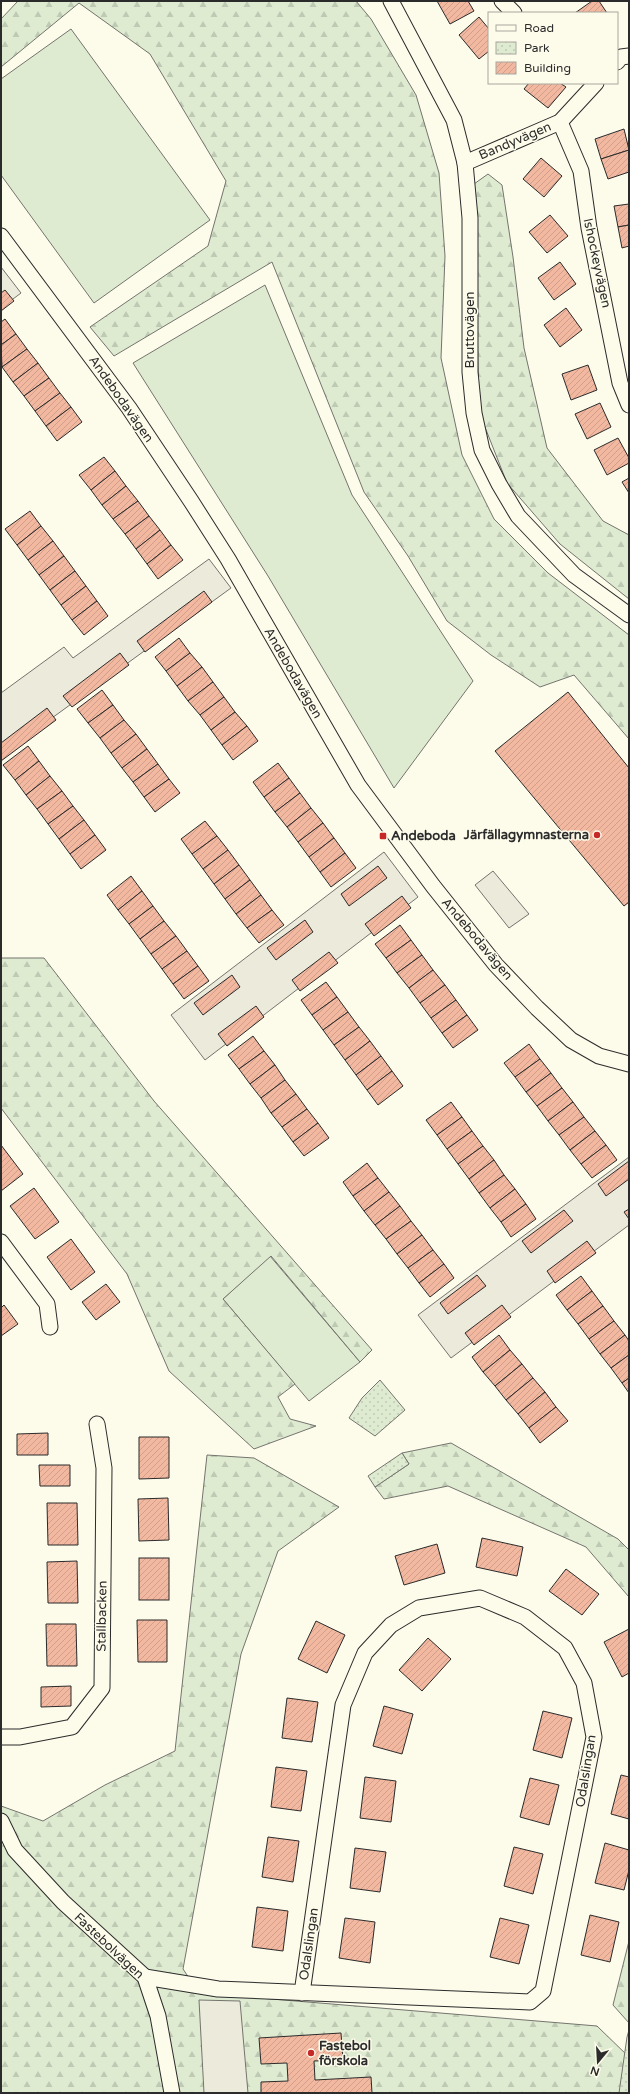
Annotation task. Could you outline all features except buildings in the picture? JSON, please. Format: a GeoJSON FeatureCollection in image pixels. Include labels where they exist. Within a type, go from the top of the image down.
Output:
{"type":"FeatureCollection","features":[{"type":"Feature","properties":{"kind":"street","name":"Bruttovägen"},"geometry":{"type":"LineString","coordinates":[[391,1],[454,120],[465,162],[470,218],[470,372],[474,413],[482,450],[499,484],[518,516],[574,575],[629,615]]}},
{"type":"Feature","properties":{"kind":"street"},"geometry":{"type":"LineString","coordinates":[[502,1],[513,12]]}},
{"type":"Feature","properties":{"kind":"street"},"geometry":{"type":"LineString","coordinates":[[618,61],[629,56]]}},
{"type":"Feature","properties":{"kind":"street","name":"Bandyvägen"},"geometry":{"type":"LineString","coordinates":[[465,162],[560,122],[595,84]]}},
{"type":"Feature","properties":{"kind":"street","name":"Ishockeyvägen"},"geometry":{"type":"LineString","coordinates":[[560,122],[581,171],[589,228],[620,383],[629,405]]}},
{"type":"Feature","properties":{"kind":"street","name":"Andebodavägen"},"geometry":{"type":"LineString","coordinates":[[1,236],[124,402],[187,495],[228,559],[358,785],[433,886],[496,965],[537,1008],[571,1040],[599,1056],[629,1064]]}},
{"type":"Feature","properties":{"kind":"street"},"geometry":{"type":"LineString","coordinates":[[1,1242],[47,1304],[50,1328]]}},
{"type":"Feature","properties":{"kind":"street","name":"Stallbacken"},"geometry":{"type":"LineString","coordinates":[[1,1737],[20,1737],[72,1727],[102,1688],[104,1468],[96,1424]]}},
{"type":"Feature","properties":{"kind":"street","name":"Odalslingan"},"geometry":{"type":"LineString","coordinates":[[145,1977],[218,1989],[302,1993],[530,2002],[543,1991],[594,1737],[584,1683],[565,1648],[525,1617],[480,1598],[419,1608],[391,1625],[365,1653],[343,1705],[302,1993]]}},
{"type":"Feature","properties":{"kind":"street","name":"Fastebolvägen"},"geometry":{"type":"LineString","coordinates":[[1,1821],[15,1850],[36,1874],[62,1902],[145,1977],[158,2016],[172,2093]]}},
{"type":"Feature","properties":{"kind":"green space"},"geometry":{"type":"Polygon","coordinates":[[[18,1],[356,1],[371,19],[416,95],[439,173],[445,256],[441,358],[462,455],[494,519],[548,573],[629,635],[629,739],[574,675],[540,687],[491,655],[447,621],[408,556],[364,492],[272,262],[114,356],[90,327],[208,246],[226,181],[150,54],[79,3],[1,67],[1,19],[18,1]]]}},
{"type":"Feature","properties":{"kind":"green space"},"geometry":{"type":"Polygon","coordinates":[[[71,29],[210,220],[94,303],[1,175],[1,79],[71,29]]]}},
{"type":"Feature","properties":{"kind":"green space"},"geometry":{"type":"Polygon","coordinates":[[[488,174],[502,185],[513,257],[524,348],[547,448],[603,521],[629,535],[629,599],[560,544],[507,483],[479,412],[474,184],[488,174]]]}},
{"type":"Feature","properties":{"kind":"green space"},"geometry":{"type":"Polygon","coordinates":[[[265,285],[352,495],[473,681],[394,788],[268,576],[133,363],[265,285]]]}},
{"type":"Feature","properties":{"kind":"green space"},"geometry":{"type":"Polygon","coordinates":[[[1,958],[44,958],[154,1101],[372,1350],[360,1362],[271,1256],[223,1299],[295,1384],[278,1397],[290,1419],[316,1426],[254,1449],[169,1371],[127,1274],[1,1108],[1,958]]]}},
{"type":"Feature","properties":{"kind":"green space"},"geometry":{"type":"Polygon","coordinates":[[[270,1256],[360,1362],[309,1401],[223,1299],[270,1256]]]}},
{"type":"Feature","properties":{"kind":"green space"},"geometry":{"type":"Polygon","coordinates":[[[380,1380],[405,1410],[375,1436],[349,1418],[362,1398],[380,1380]]]}},
{"type":"Feature","properties":{"kind":"green space"},"geometry":{"type":"Polygon","coordinates":[[[451,1443],[618,1539],[629,1550],[629,1597],[586,1547],[448,1486],[384,1499],[375,1487],[409,1464],[402,1453],[451,1443]]]}},
{"type":"Feature","properties":{"kind":"green space"},"geometry":{"type":"Polygon","coordinates":[[[402,1453],[409,1464],[375,1487],[368,1476],[402,1453]]]}},
{"type":"Feature","properties":{"kind":"green space"},"geometry":{"type":"Polygon","coordinates":[[[207,1455],[254,1458],[339,1507],[278,1551],[241,1654],[183,1969],[199,1993],[597,2026],[629,2057],[629,2093],[1,2093],[1,1806],[43,1821],[105,1785],[175,1751],[207,1455]]]}},
{"type":"Feature","properties":{"kind":"green space"},"geometry":{"type":"Polygon","coordinates":[[[629,1941],[629,2023],[613,2005],[629,1941]]]}},
{"type":"Feature","properties":{"kind":"green space"},"geometry":{"type":"Polygon","coordinates":[[[629,2030],[629,2093],[619,2093],[627,2037],[629,2030]]]}},
{"type":"Feature","properties":{"kind":"shaded area"},"geometry":{"type":"Polygon","coordinates":[[[1,267],[21,293],[1,308],[1,267]]]}},
{"type":"Feature","properties":{"kind":"shaded area"},"geometry":{"type":"Polygon","coordinates":[[[209,559],[231,588],[1,755],[1,693],[64,647],[73,658],[209,559]]]}},
{"type":"Feature","properties":{"kind":"shaded area"},"geometry":{"type":"Polygon","coordinates":[[[384,852],[418,897],[205,1060],[171,1015],[384,852]]]}},
{"type":"Feature","properties":{"kind":"shaded area"},"geometry":{"type":"Polygon","coordinates":[[[493,871],[529,914],[509,928],[475,885],[493,871]]]}},
{"type":"Feature","properties":{"kind":"shaded area"},"geometry":{"type":"Polygon","coordinates":[[[629,1157],[629,1225],[451,1358],[418,1315],[629,1157]]]}},
{"type":"Feature","properties":{"kind":"shaded area"},"geometry":{"type":"Polygon","coordinates":[[[199,2000],[240,2001],[248,2093],[204,2093],[199,2000]]]}},
{"type":"Feature","properties":{"kind":"place","name":"Järfällagymnasterna"},"geometry":{"type":"Point","coordinates":[597,835]}},
{"type":"Feature","properties":{"kind":"place","name":"Andeboda"},"geometry":{"type":"Point","coordinates":[383,836]}},
{"type":"Feature","properties":{"kind":"place","name":"Fastebol förskola"},"geometry":{"type":"Point","coordinates":[311,2053]}}]}
